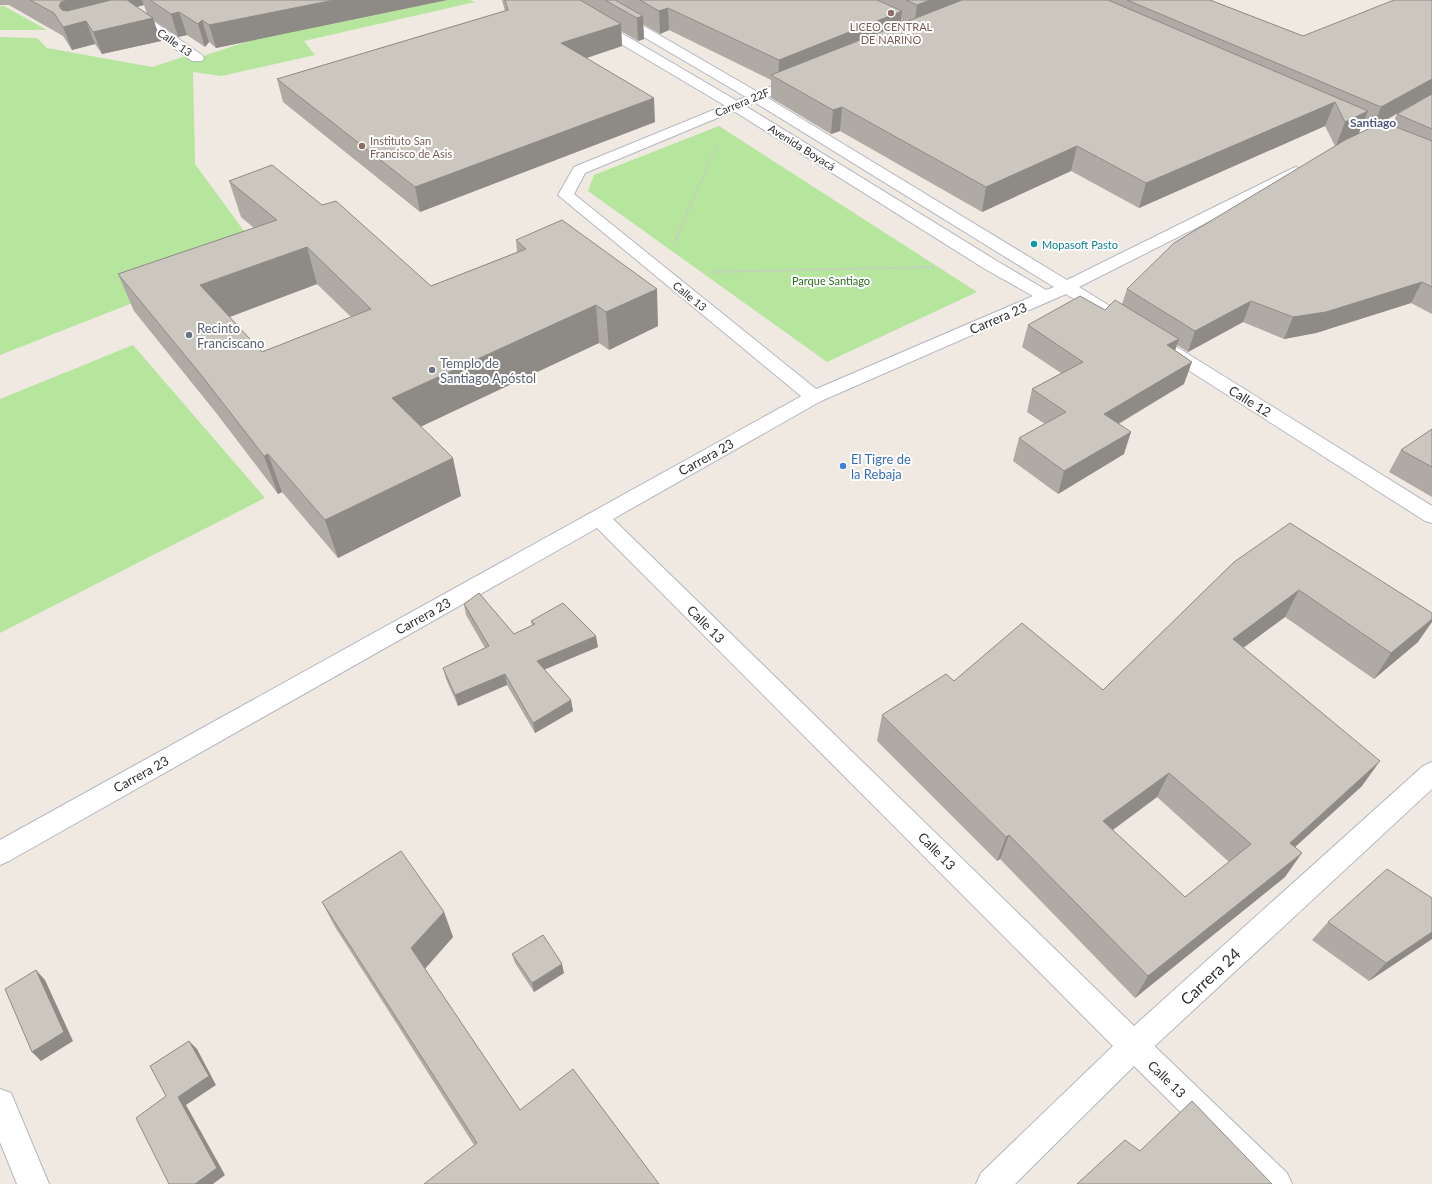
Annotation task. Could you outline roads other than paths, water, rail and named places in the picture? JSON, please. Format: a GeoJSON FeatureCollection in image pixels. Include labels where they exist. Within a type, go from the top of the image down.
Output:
{"type":"FeatureCollection","features":[{"type":"Feature","properties":{"kind":"street","name":"Avenida Boyacá"},"geometry":{"type":"LineString","coordinates":[[556,0],[734,105],[991,265],[1046,297]]}},
{"type":"Feature","properties":{"kind":"street","name":"Avenida Boyacá"},"geometry":{"type":"LineString","coordinates":[[590,0],[756,96],[1067,286]]}},
{"type":"Feature","properties":{"kind":"street"},"geometry":{"type":"LineString","coordinates":[[118,17],[148,9]]}},
{"type":"Feature","properties":{"kind":"street","name":"Calle 13"},"geometry":{"type":"LineString","coordinates":[[133,13],[197,58]]}},
{"type":"Feature","properties":{"kind":"street","name":"Carrera 22F"},"geometry":{"type":"LineString","coordinates":[[566,195],[578,170],[813,74]]}},
{"type":"Feature","properties":{"kind":"street"},"geometry":{"type":"LineString","coordinates":[[1322,111],[1380,130],[1432,160]]}},
{"type":"Feature","properties":{"kind":"street"},"geometry":{"type":"LineString","coordinates":[[1360,141],[1380,130]]}},
{"type":"Feature","properties":{"kind":"street","name":"Carrera 23"},"geometry":{"type":"LineString","coordinates":[[0,853],[814,396],[1046,297],[1310,165]]}},
{"type":"Feature","properties":{"kind":"street","name":"Calle 13"},"geometry":{"type":"LineString","coordinates":[[566,195],[814,396]]}},
{"type":"Feature","properties":{"kind":"street","name":"Calle 12"},"geometry":{"type":"LineString","coordinates":[[1067,286],[1432,516]]}},
{"type":"Feature","properties":{"kind":"street","name":"Calle 13"},"geometry":{"type":"LineString","coordinates":[[598,517],[1134,1046],[1276,1184]]}},
{"type":"Feature","properties":{"kind":"street","name":"Carrera 24"},"geometry":{"type":"LineString","coordinates":[[992,1184],[1134,1046],[1432,773]]}},
{"type":"Feature","properties":{"kind":"street"},"geometry":{"type":"LineString","coordinates":[[0,1104],[33,1184]]}},
{"type":"Feature","properties":{"kind":"place","name":"LICEO CENTRAL DE NARIÑO"},"geometry":{"type":"Point","coordinates":[891,13]}},
{"type":"Feature","properties":{"kind":"place","name":"Instituto San Francisco de Asis"},"geometry":{"type":"Point","coordinates":[362,146]}},
{"type":"Feature","properties":{"kind":"place","name":"Mopasoft Pasto"},"geometry":{"type":"Point","coordinates":[1034,244]}},
{"type":"Feature","properties":{"kind":"place","name":"Recinto Franciscano"},"geometry":{"type":"Point","coordinates":[189,335]}},
{"type":"Feature","properties":{"kind":"place","name":"Templo de Santiago Apóstol"},"geometry":{"type":"Point","coordinates":[432,370]}},
{"type":"Feature","properties":{"kind":"place","name":"El Tigre de la Rebaja"},"geometry":{"type":"Point","coordinates":[843,466]}},
{"type":"Feature","properties":{"kind":"district","name":"Santiago"},"geometry":{"type":"Point","coordinates":[1373,122]}},
{"type":"Feature","properties":{"kind":"park label","name":"Parque Santiago"},"geometry":{"type":"Point","coordinates":[831,280]}}]}
